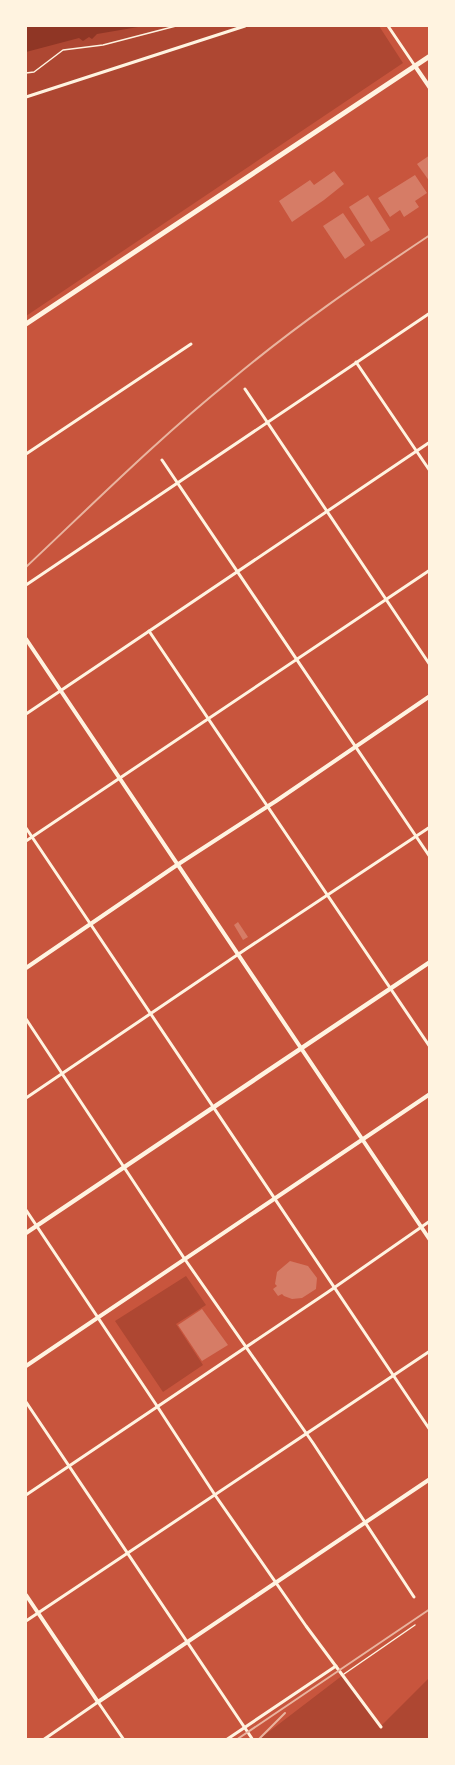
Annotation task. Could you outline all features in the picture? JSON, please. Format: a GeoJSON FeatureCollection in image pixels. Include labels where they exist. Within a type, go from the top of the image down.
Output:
{"type":"FeatureCollection","features":[{"type":"Feature","properties":{"kind":"main road"},"geometry":{"type":"LineString","coordinates":[[26,324],[429,56]]}},
{"type":"Feature","properties":{"kind":"main road"},"geometry":{"type":"LineString","coordinates":[[26,1233],[429,962]]}},
{"type":"Feature","properties":{"kind":"street"},"geometry":{"type":"LineString","coordinates":[[26,97],[245,26]]}},
{"type":"Feature","properties":{"kind":"street"},"geometry":{"type":"LineString","coordinates":[[388,26],[429,88]]}},
{"type":"Feature","properties":{"kind":"street"},"geometry":{"type":"LineString","coordinates":[[26,585],[429,313]]}},
{"type":"Feature","properties":{"kind":"street"},"geometry":{"type":"LineString","coordinates":[[26,454],[191,344]]}},
{"type":"Feature","properties":{"kind":"street"},"geometry":{"type":"LineString","coordinates":[[356,362],[429,471]]}},
{"type":"Feature","properties":{"kind":"street"},"geometry":{"type":"LineString","coordinates":[[244,389],[429,665]]}},
{"type":"Feature","properties":{"kind":"street"},"geometry":{"type":"LineString","coordinates":[[26,714],[429,442]]}},
{"type":"Feature","properties":{"kind":"street"},"geometry":{"type":"LineString","coordinates":[[162,460],[429,857]]}},
{"type":"Feature","properties":{"kind":"street"},"geometry":{"type":"LineString","coordinates":[[26,841],[429,570]]}},
{"type":"Feature","properties":{"kind":"street"},"geometry":{"type":"LineString","coordinates":[[149,631],[429,1047]]}},
{"type":"Feature","properties":{"kind":"street"},"geometry":{"type":"LineString","coordinates":[[26,639],[429,1240]]}},
{"type":"Feature","properties":{"kind":"street"},"geometry":{"type":"LineString","coordinates":[[26,968],[429,696]]}},
{"type":"Feature","properties":{"kind":"street"},"geometry":{"type":"LineString","coordinates":[[26,1098],[429,827]]}},
{"type":"Feature","properties":{"kind":"street"},"geometry":{"type":"LineString","coordinates":[[26,828],[429,1430]]}},
{"type":"Feature","properties":{"kind":"street"},"geometry":{"type":"LineString","coordinates":[[26,1019],[184,1258],[306,1433],[414,1598]]}},
{"type":"Feature","properties":{"kind":"street"},"geometry":{"type":"LineString","coordinates":[[26,1366],[429,1094]]}},
{"type":"Feature","properties":{"kind":"street"},"geometry":{"type":"LineString","coordinates":[[26,1210],[275,1582],[381,1726]]}},
{"type":"Feature","properties":{"kind":"street"},"geometry":{"type":"LineString","coordinates":[[26,1494],[429,1221]]}},
{"type":"Feature","properties":{"kind":"street"},"geometry":{"type":"LineString","coordinates":[[26,1622],[429,1350]]}},
{"type":"Feature","properties":{"kind":"street"},"geometry":{"type":"LineString","coordinates":[[26,1402],[253,1740]]}},
{"type":"Feature","properties":{"kind":"street"},"geometry":{"type":"LineString","coordinates":[[43,1740],[429,1479]]}},
{"type":"Feature","properties":{"kind":"street"},"geometry":{"type":"LineString","coordinates":[[26,1595],[124,1740]]}},
{"type":"Feature","properties":{"kind":"street"},"geometry":{"type":"LineString","coordinates":[[226,1740],[336,1666]]}},
{"type":"Feature","properties":{"kind":"lane"},"geometry":{"type":"LineString","coordinates":[[343,1675],[415,1625]]}},
{"type":"Feature","properties":{"kind":"path"},"geometry":{"type":"LineString","coordinates":[[26,73],[34,72],[63,50],[104,45],[176,26]]}},
{"type":"Feature","properties":{"kind":"shaded area"},"geometry":{"type":"Polygon","coordinates":[[[26,26],[379,26],[403,63],[26,316],[26,26]]]}},
{"type":"Feature","properties":{"kind":"shaded area"},"geometry":{"type":"Polygon","coordinates":[[[26,26],[144,26],[97,34],[92,39],[89,37],[83,41],[79,38],[26,52],[26,26]]]}},
{"type":"Feature","properties":{"kind":"shaded area"},"geometry":{"type":"Polygon","coordinates":[[[186,1276],[206,1305],[176,1324],[203,1365],[163,1392],[115,1321],[186,1276]]]}},
{"type":"Feature","properties":{"kind":"shaded area"},"geometry":{"type":"Polygon","coordinates":[[[343,1675],[381,1726],[429,1678],[429,1739],[258,1740],[343,1675]]]}},
{"type":"Feature","properties":{"kind":"building"},"geometry":{"type":"Polygon","coordinates":[[[430,155],[430,182],[417,164],[430,155]]]}},
{"type":"Feature","properties":{"kind":"building"},"geometry":{"type":"Polygon","coordinates":[[[334,171],[344,184],[292,222],[279,201],[310,180],[314,185],[334,171]]]}},
{"type":"Feature","properties":{"kind":"building"},"geometry":{"type":"Polygon","coordinates":[[[415,175],[427,193],[415,201],[419,207],[404,217],[400,210],[390,217],[378,198],[415,175]]]}},
{"type":"Feature","properties":{"kind":"building"},"geometry":{"type":"Polygon","coordinates":[[[368,195],[390,230],[371,242],[349,207],[368,195]]]}},
{"type":"Feature","properties":{"kind":"building"},"geometry":{"type":"Polygon","coordinates":[[[343,213],[365,245],[345,259],[323,226],[343,213]]]}},
{"type":"Feature","properties":{"kind":"building"},"geometry":{"type":"Polygon","coordinates":[[[238,922],[248,937],[243,940],[234,925],[238,922]]]}},
{"type":"Feature","properties":{"kind":"building"},"geometry":{"type":"Polygon","coordinates":[[[290,1261],[308,1266],[317,1278],[316,1289],[302,1298],[292,1299],[282,1294],[278,1296],[273,1289],[277,1286],[275,1284],[277,1272],[290,1261]]]}},
{"type":"Feature","properties":{"kind":"building"},"geometry":{"type":"Polygon","coordinates":[[[202,1309],[228,1345],[202,1361],[178,1325],[202,1309]]]}},
{"type":"Feature","properties":{"kind":"railway"},"geometry":{"type":"LineString","coordinates":[[26,567],[204,402],[279,341],[430,235]]}},
{"type":"Feature","properties":{"kind":"railway"},"geometry":{"type":"LineString","coordinates":[[236,1740],[430,1609]]}},
{"type":"Feature","properties":{"kind":"railway"},"geometry":{"type":"LineString","coordinates":[[258,1740],[285,1713]]}}]}
